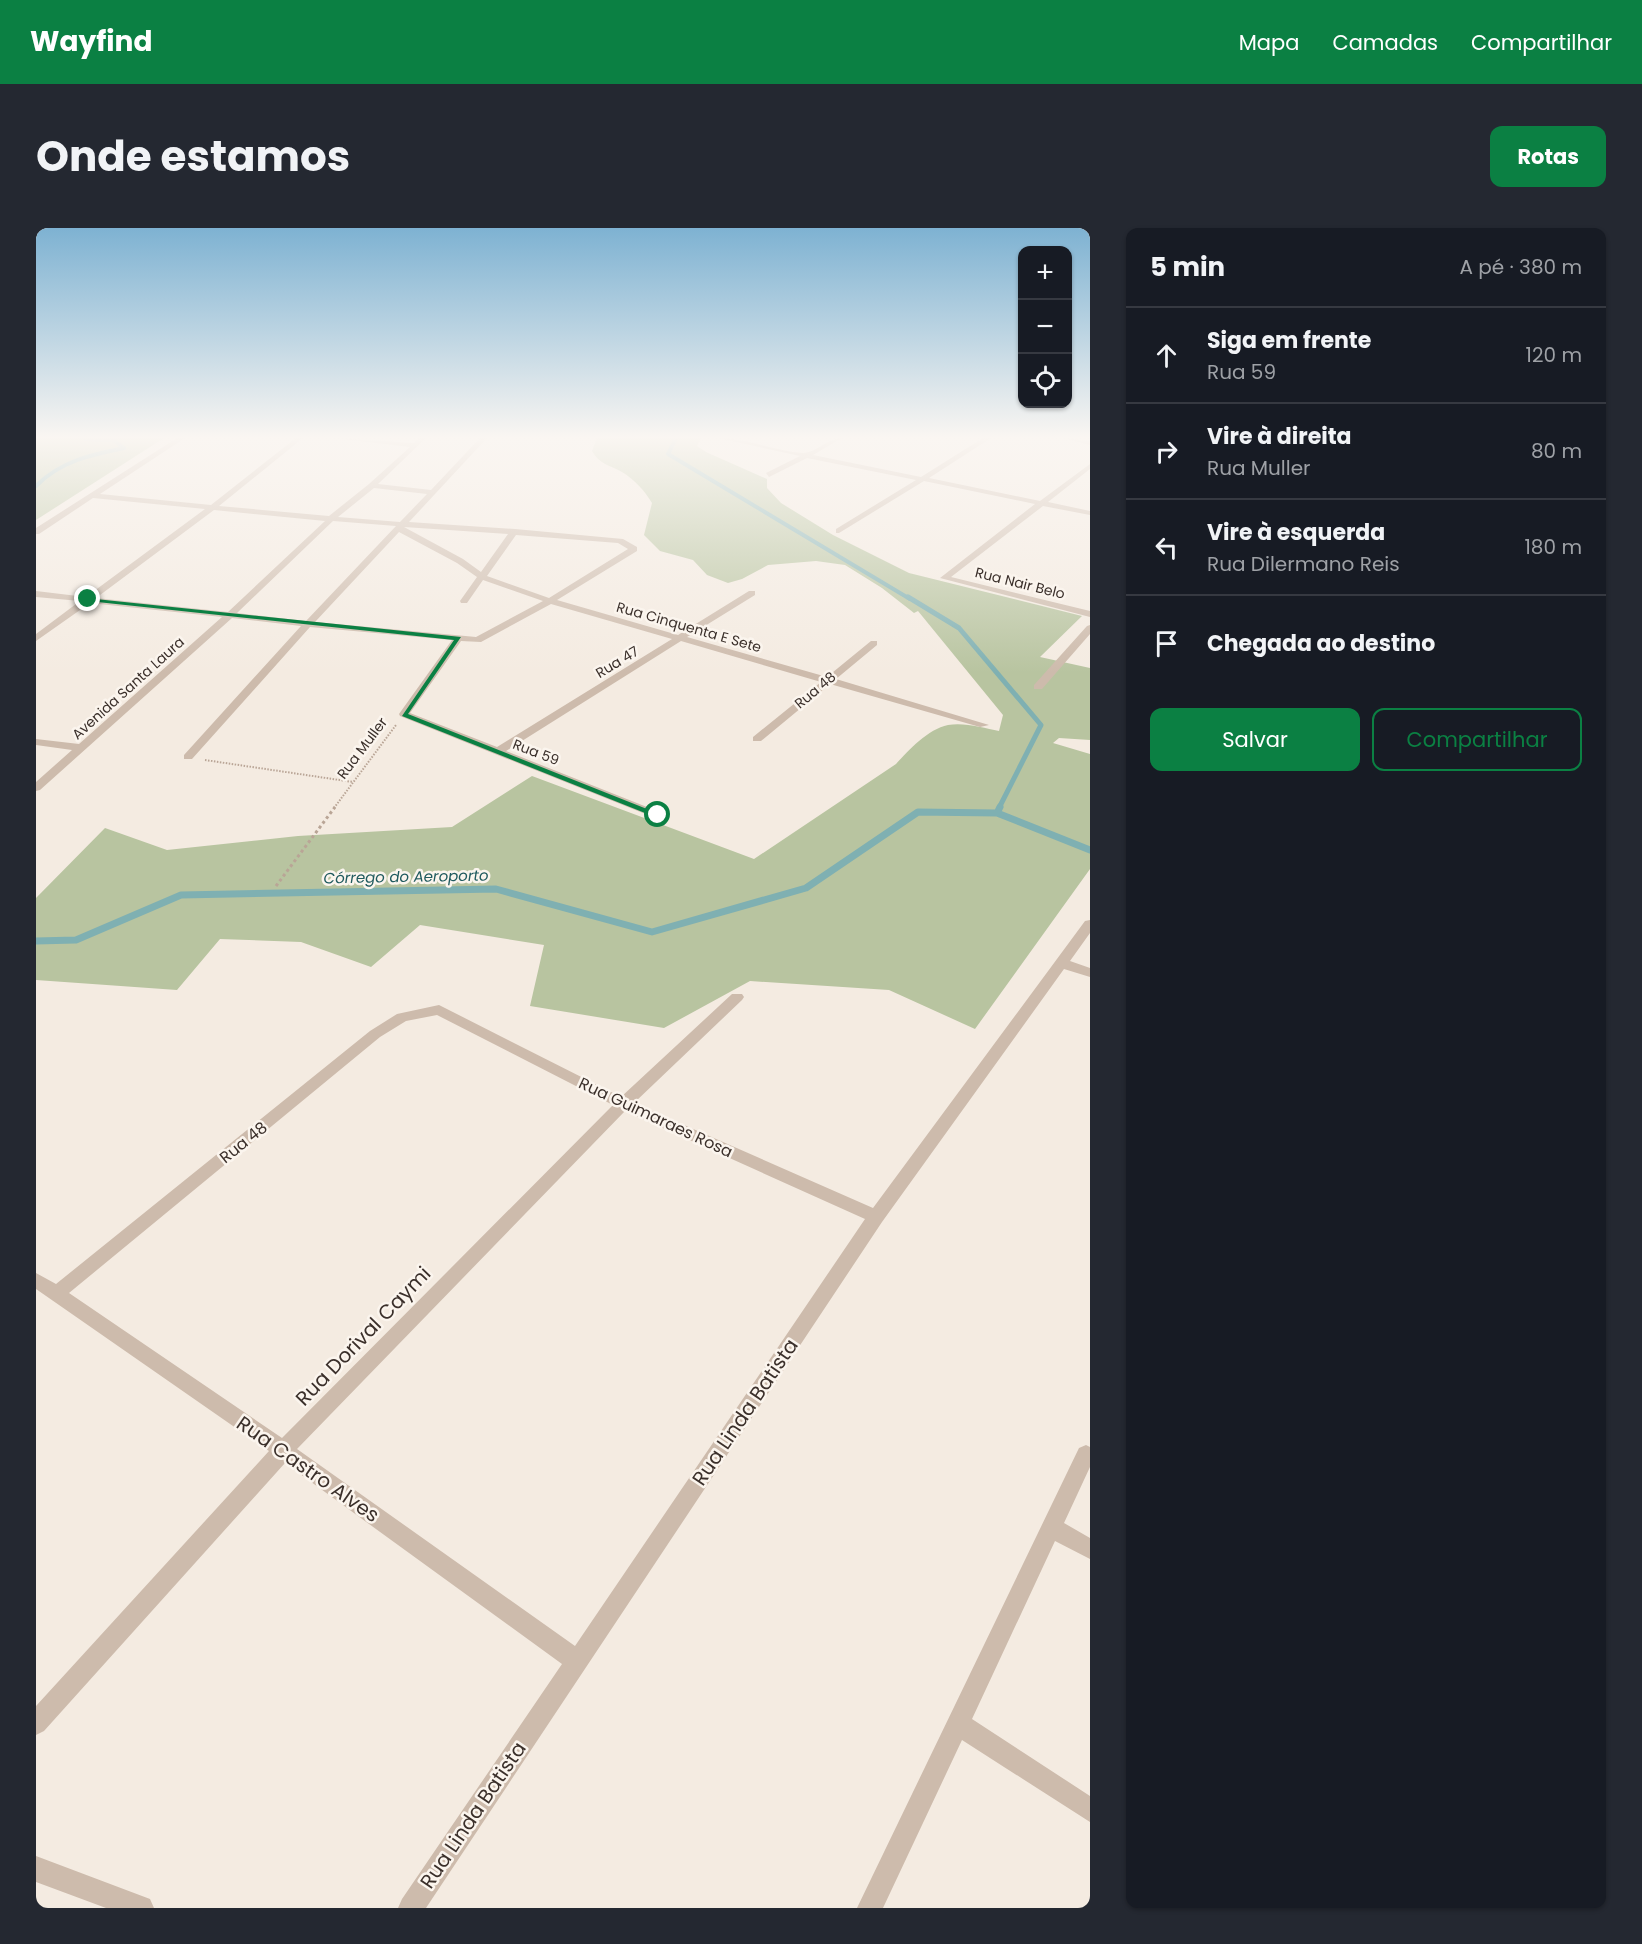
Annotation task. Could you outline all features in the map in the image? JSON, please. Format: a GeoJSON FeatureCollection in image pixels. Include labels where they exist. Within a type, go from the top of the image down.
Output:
{"type":"FeatureCollection","features":[{"type":"Feature","properties":{"kind":"street"},"geometry":{"type":"LineString","coordinates":[[36,532],[61,516]]}},
{"type":"Feature","properties":{"kind":"street"},"geometry":{"type":"LineString","coordinates":[[36,638],[200,516]]}},
{"type":"Feature","properties":{"kind":"street"},"geometry":{"type":"LineString","coordinates":[[36,594],[229,616],[478,640],[550,601],[634,549],[620,541],[604,539],[515,531],[400,526],[305,516]]}},
{"type":"Feature","properties":{"kind":"street","name":"Avenida Santa Laura"},"geometry":{"type":"LineString","coordinates":[[36,788],[229,616],[334,516]]}},
{"type":"Feature","properties":{"kind":"street"},"geometry":{"type":"LineString","coordinates":[[188,757],[409,516]]}},
{"type":"Feature","properties":{"kind":"street"},"geometry":{"type":"LineString","coordinates":[[839,531],[863,516]]}},
{"type":"Feature","properties":{"kind":"street","name":"Rua Nair Belo"},"geometry":{"type":"LineString","coordinates":[[1024,516],[944,578],[1090,614]]}},
{"type":"Feature","properties":{"kind":"street","name":"Rua Cinquenta E Sete"},"geometry":{"type":"LineString","coordinates":[[400,526],[460,561],[482,577],[550,601],[984,725]]}},
{"type":"Feature","properties":{"kind":"street"},"geometry":{"type":"LineString","coordinates":[[465,601],[515,531]]}},
{"type":"Feature","properties":{"kind":"street","name":"Rua 47"},"geometry":{"type":"LineString","coordinates":[[496,752],[681,639],[752,592]]}},
{"type":"Feature","properties":{"kind":"street"},"geometry":{"type":"LineString","coordinates":[[1038,687],[1090,628]]}},
{"type":"Feature","properties":{"kind":"street","name":"Rua Muller"},"geometry":{"type":"LineString","coordinates":[[404,714],[459,638]]}},
{"type":"Feature","properties":{"kind":"street","name":"Rua 48"},"geometry":{"type":"LineString","coordinates":[[757,739],[874,643]]}},
{"type":"Feature","properties":{"kind":"street","name":"Rua 59"},"geometry":{"type":"LineString","coordinates":[[404,714],[658,815]]}},
{"type":"Feature","properties":{"kind":"street"},"geometry":{"type":"LineString","coordinates":[[36,742],[81,748]]}},
{"type":"Feature","properties":{"kind":"street","name":"Rua Linda Batista"},"geometry":{"type":"LineString","coordinates":[[411,1908],[876,1218],[1090,924]]}},
{"type":"Feature","properties":{"kind":"street"},"geometry":{"type":"LineString","coordinates":[[1062,963],[1090,973]]}},
{"type":"Feature","properties":{"kind":"street","name":"Rua Dorival Caymi"},"geometry":{"type":"LineString","coordinates":[[36,1723],[283,1450],[622,1104],[737,997]]}},
{"type":"Feature","properties":{"kind":"street","name":"Rua 48"},"geometry":{"type":"LineString","coordinates":[[56,1294],[375,1034],[402,1017],[439,1011]]}},
{"type":"Feature","properties":{"kind":"street","name":"Rua Guimaraes Rosa"},"geometry":{"type":"LineString","coordinates":[[439,1011],[622,1104],[876,1218]]}},
{"type":"Feature","properties":{"kind":"street","name":"Rua Castro Alves"},"geometry":{"type":"LineString","coordinates":[[36,1280],[283,1450],[577,1661]]}},
{"type":"Feature","properties":{"kind":"street"},"geometry":{"type":"LineString","coordinates":[[870,1908],[1086,1454]]}},
{"type":"Feature","properties":{"kind":"street"},"geometry":{"type":"LineString","coordinates":[[1051,1527],[1090,1549]]}},
{"type":"Feature","properties":{"kind":"street"},"geometry":{"type":"LineString","coordinates":[[958,1724],[1090,1810]]}},
{"type":"Feature","properties":{"kind":"street"},"geometry":{"type":"LineString","coordinates":[[36,1869],[141,1908]]}},
{"type":"Feature","properties":{"kind":"path","name":"Rua Muller"},"geometry":{"type":"LineString","coordinates":[[276,886],[404,714]]}},
{"type":"Feature","properties":{"kind":"path"},"geometry":{"type":"LineString","coordinates":[[188,757],[353,782]]}},
{"type":"Feature","properties":{"kind":"green space"},"geometry":{"type":"Polygon","coordinates":[[[649,516],[803,516],[833,535],[909,573],[1082,616],[1040,657],[1090,668],[1090,740],[1059,738],[1053,743],[1090,754],[1090,869],[975,1029],[889,990],[750,981],[664,1028],[530,1006],[544,945],[420,925],[371,967],[301,942],[220,939],[177,990],[36,980],[36,898],[105,828],[167,850],[298,836],[452,827],[532,776],[754,859],[896,764],[919,741],[933,731],[948,725],[961,724],[999,731],[1003,715],[918,611],[914,613],[882,588],[845,565],[816,561],[768,565],[742,579],[728,583],[707,575],[693,560],[660,551],[644,535],[649,516]]]}},
{"type":"Feature","properties":{"kind":"waterway","name":"Córrego do Aeroporto"},"geometry":{"type":"LineString","coordinates":[[772,516],[910,599]]}},
{"type":"Feature","properties":{"kind":"waterway","name":"Córrego do Aeroporto"},"geometry":{"type":"LineString","coordinates":[[908,597],[959,628],[1041,725],[999,808]]}},
{"type":"Feature","properties":{"kind":"waterway","name":"Córrego do Aeroporto"},"geometry":{"type":"LineString","coordinates":[[997,813],[1000,807]]}},
{"type":"Feature","properties":{"kind":"waterway","name":"Córrego do Aeroporto"},"geometry":{"type":"LineString","coordinates":[[36,941],[76,940],[181,895],[496,889],[652,932],[806,888],[918,812],[997,813]]}},
{"type":"Feature","properties":{"kind":"waterway"},"geometry":{"type":"LineString","coordinates":[[997,813],[1090,850]]}},
{"type":"Feature","properties":{"kind":"route"},"geometry":{"type":"LineString","coordinates":[[88,599],[229,616],[459,638],[404,714],[658,815]]}}]}
